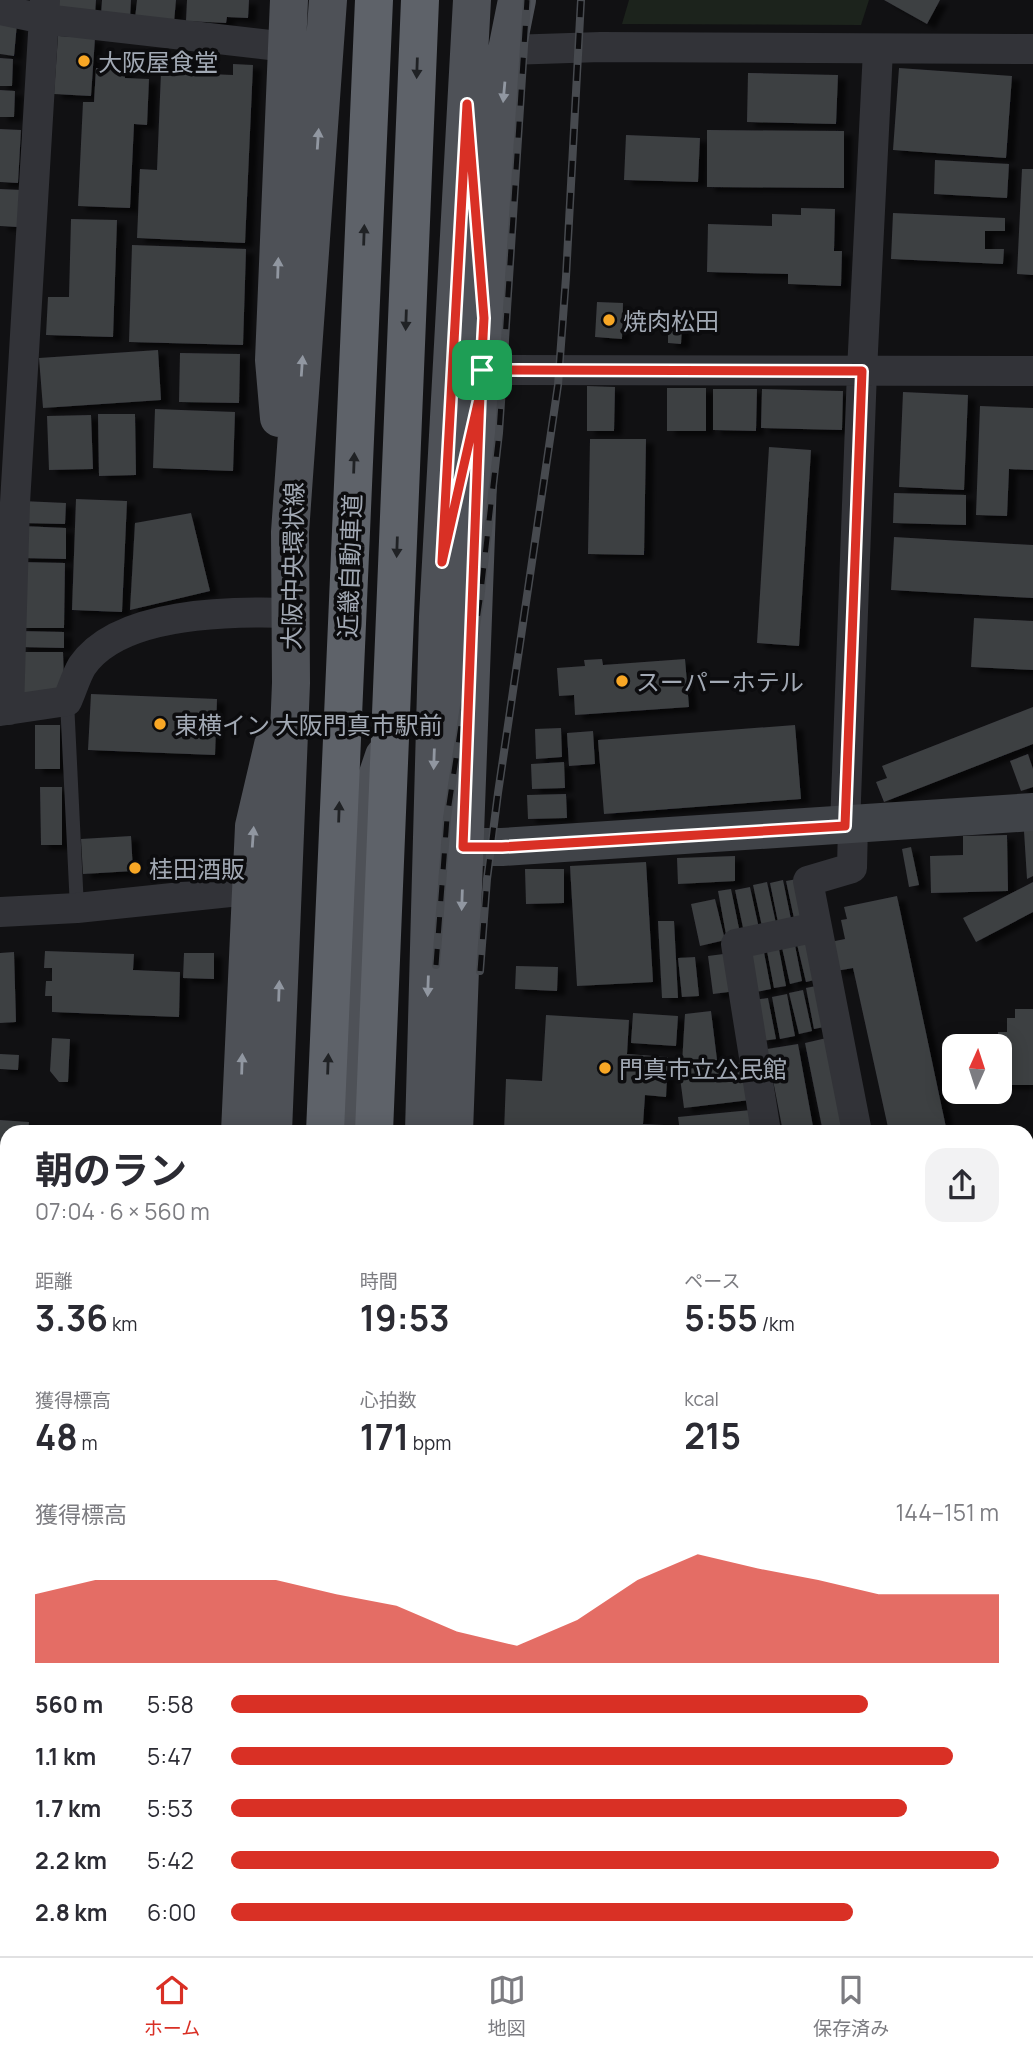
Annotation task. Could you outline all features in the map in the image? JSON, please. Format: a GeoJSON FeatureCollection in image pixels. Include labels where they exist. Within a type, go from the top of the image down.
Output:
{"type":"FeatureCollection","features":[{"type":"Feature","properties":{"kind":"highway","name":"近畿自動車道"},"geometry":{"type":"LineString","coordinates":[[325,1125],[374,0]]}},
{"type":"Feature","properties":{"kind":"highway","name":"近畿自動車道"},"geometry":{"type":"LineString","coordinates":[[374,1125],[420,0]]}},
{"type":"Feature","properties":{"kind":"main road"},"geometry":{"type":"LineString","coordinates":[[289,0],[274,360],[290,531]]}},
{"type":"Feature","properties":{"kind":"main road","name":"大阪中央環状線"},"geometry":{"type":"LineString","coordinates":[[273,1125],[291,682],[290,531],[328,0]]}},
{"type":"Feature","properties":{"kind":"main road"},"geometry":{"type":"LineString","coordinates":[[424,1125],[438,617],[472,0]]}},
{"type":"Feature","properties":{"kind":"main road"},"geometry":{"type":"LineString","coordinates":[[454,1125],[484,318],[507,50],[517,0]]}},
{"type":"Feature","properties":{"kind":"main road"},"geometry":{"type":"LineString","coordinates":[[467,104],[484,318]]}},
{"type":"Feature","properties":{"kind":"main road"},"geometry":{"type":"LineString","coordinates":[[442,562],[481,382]]}},
{"type":"Feature","properties":{"kind":"main road"},"geometry":{"type":"LineString","coordinates":[[350,1125],[362,836],[378,771],[438,617]]}},
{"type":"Feature","properties":{"kind":"main road"},"geometry":{"type":"LineString","coordinates":[[240,1125],[249,890],[256,814],[263,779],[291,682]]}},
{"type":"Feature","properties":{"kind":"main road"},"geometry":{"type":"LineString","coordinates":[[291,682],[309,837],[300,1125]]}},
{"type":"Feature","properties":{"kind":"street"},"geometry":{"type":"LineString","coordinates":[[0,10],[45,10],[287,47]]}},
{"type":"Feature","properties":{"kind":"street"},"geometry":{"type":"LineString","coordinates":[[45,10],[8,503],[4,710],[67,701],[83,666],[110,639],[148,624],[239,611],[290,612]]}},
{"type":"Feature","properties":{"kind":"street"},"geometry":{"type":"LineString","coordinates":[[507,50],[601,47],[1033,49]]}},
{"type":"Feature","properties":{"kind":"street"},"geometry":{"type":"LineString","coordinates":[[856,1125],[808,881],[852,868],[849,826],[862,371],[878,50]]}},
{"type":"Feature","properties":{"kind":"street"},"geometry":{"type":"LineString","coordinates":[[481,382],[862,371],[1033,370]]}},
{"type":"Feature","properties":{"kind":"street"},"geometry":{"type":"LineString","coordinates":[[463,847],[502,847],[849,826],[1033,812]]}},
{"type":"Feature","properties":{"kind":"street"},"geometry":{"type":"LineString","coordinates":[[0,912],[77,908],[249,890]]}},
{"type":"Feature","properties":{"kind":"street"},"geometry":{"type":"LineString","coordinates":[[765,1125],[736,944],[817,927]]}},
{"type":"Feature","properties":{"kind":"lane"},"geometry":{"type":"LineString","coordinates":[[67,701],[77,908]]}},
{"type":"Feature","properties":{"kind":"shaded area"},"geometry":{"type":"Polygon","coordinates":[[[629,0],[869,0],[861,25],[622,24],[629,0]]]}},
{"type":"Feature","properties":{"kind":"building"},"geometry":{"type":"Polygon","coordinates":[[[55,0],[96,0],[95,14],[55,11],[55,0]]]}},
{"type":"Feature","properties":{"kind":"building"},"geometry":{"type":"Polygon","coordinates":[[[102,0],[131,0],[130,18],[101,16],[102,0]]]}},
{"type":"Feature","properties":{"kind":"building"},"geometry":{"type":"Polygon","coordinates":[[[137,0],[176,0],[174,22],[135,19],[137,0]]]}},
{"type":"Feature","properties":{"kind":"building"},"geometry":{"type":"Polygon","coordinates":[[[187,0],[249,0],[248,18],[227,17],[226,23],[186,21],[187,0]]]}},
{"type":"Feature","properties":{"kind":"building"},"geometry":{"type":"Polygon","coordinates":[[[884,0],[940,0],[927,24],[884,0]]]}},
{"type":"Feature","properties":{"kind":"building"},"geometry":{"type":"Polygon","coordinates":[[[0,21],[17,23],[14,56],[0,54],[0,21]]]}},
{"type":"Feature","properties":{"kind":"building"},"geometry":{"type":"Polygon","coordinates":[[[58,36],[95,38],[91,96],[54,94],[58,36]]]}},
{"type":"Feature","properties":{"kind":"building"},"geometry":{"type":"Polygon","coordinates":[[[0,58],[13,59],[12,86],[0,86],[0,58]]]}},
{"type":"Feature","properties":{"kind":"building"},"geometry":{"type":"Polygon","coordinates":[[[233,64],[253,65],[245,243],[137,238],[140,169],[157,170],[161,72],[233,75],[233,64]]]}},
{"type":"Feature","properties":{"kind":"building"},"geometry":{"type":"Polygon","coordinates":[[[96,68],[125,69],[125,78],[149,79],[147,125],[134,124],[130,208],[78,206],[83,102],[94,102],[96,68]]]}},
{"type":"Feature","properties":{"kind":"building"},"geometry":{"type":"Polygon","coordinates":[[[899,68],[1012,76],[1006,158],[893,150],[899,68]]]}},
{"type":"Feature","properties":{"kind":"building"},"geometry":{"type":"Polygon","coordinates":[[[748,73],[838,75],[836,124],[747,122],[748,73]]]}},
{"type":"Feature","properties":{"kind":"building"},"geometry":{"type":"Polygon","coordinates":[[[0,90],[15,91],[14,117],[0,117],[0,90]]]}},
{"type":"Feature","properties":{"kind":"building"},"geometry":{"type":"Polygon","coordinates":[[[0,129],[21,130],[18,183],[0,182],[0,129]]]}},
{"type":"Feature","properties":{"kind":"building"},"geometry":{"type":"Polygon","coordinates":[[[707,130],[844,131],[844,188],[707,187],[707,130]]]}},
{"type":"Feature","properties":{"kind":"building"},"geometry":{"type":"Polygon","coordinates":[[[626,135],[700,138],[698,182],[624,180],[626,135]]]}},
{"type":"Feature","properties":{"kind":"building"},"geometry":{"type":"Polygon","coordinates":[[[935,160],[1009,164],[1007,198],[934,194],[935,160]]]}},
{"type":"Feature","properties":{"kind":"building"},"geometry":{"type":"Polygon","coordinates":[[[1022,169],[1033,169],[1033,275],[1017,274],[1022,169]]]}},
{"type":"Feature","properties":{"kind":"building"},"geometry":{"type":"Polygon","coordinates":[[[0,189],[21,190],[18,227],[0,226],[0,189]]]}},
{"type":"Feature","properties":{"kind":"building"},"geometry":{"type":"Polygon","coordinates":[[[801,208],[835,209],[834,251],[842,251],[841,286],[788,284],[788,274],[707,272],[708,224],[772,226],[772,214],[801,215],[801,208]]]}},
{"type":"Feature","properties":{"kind":"building"},"geometry":{"type":"Polygon","coordinates":[[[893,213],[1005,218],[1005,231],[985,231],[985,249],[1004,249],[1003,264],[891,259],[893,213]]]}},
{"type":"Feature","properties":{"kind":"building"},"geometry":{"type":"Polygon","coordinates":[[[71,219],[117,220],[113,337],[46,335],[48,297],[69,297],[71,219]]]}},
{"type":"Feature","properties":{"kind":"building"},"geometry":{"type":"Polygon","coordinates":[[[132,245],[246,249],[243,345],[129,342],[132,245]]]}},
{"type":"Feature","properties":{"kind":"building"},"geometry":{"type":"Polygon","coordinates":[[[597,302],[623,303],[622,339],[595,337],[597,302]]]}},
{"type":"Feature","properties":{"kind":"building"},"geometry":{"type":"Polygon","coordinates":[[[668,325],[682,325],[681,344],[668,343],[668,325]]]}},
{"type":"Feature","properties":{"kind":"building"},"geometry":{"type":"Polygon","coordinates":[[[158,350],[161,400],[43,408],[39,358],[158,350]]]}},
{"type":"Feature","properties":{"kind":"building"},"geometry":{"type":"Polygon","coordinates":[[[180,353],[240,354],[239,403],[179,402],[180,353]]]}},
{"type":"Feature","properties":{"kind":"building"},"geometry":{"type":"Polygon","coordinates":[[[587,386],[615,387],[614,431],[587,431],[587,386]]]}},
{"type":"Feature","properties":{"kind":"building"},"geometry":{"type":"Polygon","coordinates":[[[667,388],[706,388],[706,431],[667,431],[667,388]]]}},
{"type":"Feature","properties":{"kind":"building"},"geometry":{"type":"Polygon","coordinates":[[[713,389],[757,389],[756,431],[713,430],[713,389]]]}},
{"type":"Feature","properties":{"kind":"building"},"geometry":{"type":"Polygon","coordinates":[[[762,389],[843,391],[842,430],[761,428],[762,389]]]}},
{"type":"Feature","properties":{"kind":"building"},"geometry":{"type":"Polygon","coordinates":[[[903,392],[968,395],[964,490],[899,487],[903,392]]]}},
{"type":"Feature","properties":{"kind":"building"},"geometry":{"type":"Polygon","coordinates":[[[980,406],[1033,408],[1033,470],[1009,469],[1007,516],[976,515],[980,406]]]}},
{"type":"Feature","properties":{"kind":"building"},"geometry":{"type":"Polygon","coordinates":[[[155,409],[235,412],[233,471],[153,468],[155,409]]]}},
{"type":"Feature","properties":{"kind":"building"},"geometry":{"type":"Polygon","coordinates":[[[98,414],[135,414],[136,475],[99,476],[98,414]]]}},
{"type":"Feature","properties":{"kind":"building"},"geometry":{"type":"Polygon","coordinates":[[[91,415],[93,469],[49,470],[47,416],[91,415]]]}},
{"type":"Feature","properties":{"kind":"building"},"geometry":{"type":"Polygon","coordinates":[[[590,439],[646,439],[644,555],[588,554],[590,439]]]}},
{"type":"Feature","properties":{"kind":"building"},"geometry":{"type":"Polygon","coordinates":[[[769,447],[811,450],[799,646],[757,643],[769,447]]]}},
{"type":"Feature","properties":{"kind":"building"},"geometry":{"type":"Polygon","coordinates":[[[894,493],[966,495],[966,525],[893,523],[894,493]]]}},
{"type":"Feature","properties":{"kind":"building"},"geometry":{"type":"Polygon","coordinates":[[[76,499],[127,501],[122,612],[72,610],[76,499]]]}},
{"type":"Feature","properties":{"kind":"building"},"geometry":{"type":"Polygon","coordinates":[[[22,501],[66,503],[65,524],[21,523],[22,501]]]}},
{"type":"Feature","properties":{"kind":"building"},"geometry":{"type":"Polygon","coordinates":[[[191,513],[210,591],[130,610],[135,523],[191,513]]]}},
{"type":"Feature","properties":{"kind":"building"},"geometry":{"type":"Polygon","coordinates":[[[22,526],[66,528],[66,559],[21,558],[22,526]]]}},
{"type":"Feature","properties":{"kind":"building"},"geometry":{"type":"Polygon","coordinates":[[[894,537],[1033,545],[1033,598],[891,590],[894,537]]]}},
{"type":"Feature","properties":{"kind":"building"},"geometry":{"type":"Polygon","coordinates":[[[21,562],[65,563],[64,628],[20,628],[21,562]]]}},
{"type":"Feature","properties":{"kind":"building"},"geometry":{"type":"Polygon","coordinates":[[[974,618],[1033,621],[1033,670],[971,667],[974,618]]]}},
{"type":"Feature","properties":{"kind":"building"},"geometry":{"type":"Polygon","coordinates":[[[20,631],[64,632],[64,648],[20,647],[20,631]]]}},
{"type":"Feature","properties":{"kind":"building"},"geometry":{"type":"Polygon","coordinates":[[[21,652],[63,652],[64,682],[60,693],[22,694],[21,652]]]}},
{"type":"Feature","properties":{"kind":"building","name":"スーパーホテル"},"geometry":{"type":"Polygon","coordinates":[[[602,659],[603,665],[685,659],[689,707],[575,715],[574,695],[559,696],[557,668],[585,666],[584,660],[602,659]]]}},
{"type":"Feature","properties":{"kind":"building"},"geometry":{"type":"Polygon","coordinates":[[[91,694],[217,699],[215,755],[88,750],[91,694]]]}},
{"type":"Feature","properties":{"kind":"building"},"geometry":{"type":"Polygon","coordinates":[[[1033,707],[1033,744],[884,802],[876,782],[887,778],[882,766],[1033,707]]]}},
{"type":"Feature","properties":{"kind":"building"},"geometry":{"type":"Polygon","coordinates":[[[35,725],[60,725],[60,769],[35,769],[35,725]]]}},
{"type":"Feature","properties":{"kind":"building"},"geometry":{"type":"Polygon","coordinates":[[[795,725],[801,799],[604,814],[598,740],[795,725]]]}},
{"type":"Feature","properties":{"kind":"building"},"geometry":{"type":"Polygon","coordinates":[[[561,728],[562,757],[536,759],[535,729],[561,728]]]}},
{"type":"Feature","properties":{"kind":"building"},"geometry":{"type":"Polygon","coordinates":[[[593,731],[595,764],[569,766],[567,733],[593,731]]]}},
{"type":"Feature","properties":{"kind":"building"},"geometry":{"type":"Polygon","coordinates":[[[1028,754],[1033,769],[1033,787],[1021,791],[1010,761],[1028,754]]]}},
{"type":"Feature","properties":{"kind":"building"},"geometry":{"type":"Polygon","coordinates":[[[564,762],[565,788],[532,789],[531,764],[564,762]]]}},
{"type":"Feature","properties":{"kind":"building"},"geometry":{"type":"Polygon","coordinates":[[[40,787],[62,787],[62,845],[41,845],[40,787]]]}},
{"type":"Feature","properties":{"kind":"building"},"geometry":{"type":"Polygon","coordinates":[[[566,794],[567,818],[528,819],[527,795],[566,794]]]}},
{"type":"Feature","properties":{"kind":"building"},"geometry":{"type":"Polygon","coordinates":[[[1033,830],[1033,876],[1027,879],[1024,831],[1033,830]]]}},
{"type":"Feature","properties":{"kind":"building"},"geometry":{"type":"Polygon","coordinates":[[[1007,835],[1008,891],[931,893],[930,856],[963,855],[963,836],[1007,835]]]}},
{"type":"Feature","properties":{"kind":"building"},"geometry":{"type":"Polygon","coordinates":[[[131,836],[133,871],[83,874],[81,839],[131,836]]]}},
{"type":"Feature","properties":{"kind":"building"},"geometry":{"type":"Polygon","coordinates":[[[911,847],[919,885],[909,887],[902,849],[911,847]]]}},
{"type":"Feature","properties":{"kind":"building"},"geometry":{"type":"Polygon","coordinates":[[[735,856],[735,881],[678,884],[677,858],[735,856]]]}},
{"type":"Feature","properties":{"kind":"building"},"geometry":{"type":"Polygon","coordinates":[[[646,862],[653,982],[577,986],[570,866],[646,862]]]}},
{"type":"Feature","properties":{"kind":"building"},"geometry":{"type":"Polygon","coordinates":[[[525,869],[564,869],[564,903],[526,904],[525,869]]]}},
{"type":"Feature","properties":{"kind":"building"},"geometry":{"type":"Polygon","coordinates":[[[797,879],[806,921],[795,923],[786,881],[797,879]]]}},
{"type":"Feature","properties":{"kind":"building"},"geometry":{"type":"Polygon","coordinates":[[[783,880],[792,924],[779,927],[770,883],[783,880]]]}},
{"type":"Feature","properties":{"kind":"building"},"geometry":{"type":"Polygon","coordinates":[[[767,882],[777,928],[763,931],[753,885],[767,882]]]}},
{"type":"Feature","properties":{"kind":"building"},"geometry":{"type":"Polygon","coordinates":[[[1033,882],[1033,912],[976,942],[963,918],[1033,882]]]}},
{"type":"Feature","properties":{"kind":"building"},"geometry":{"type":"Polygon","coordinates":[[[750,887],[760,933],[745,937],[735,890],[750,887]]]}},
{"type":"Feature","properties":{"kind":"building"},"geometry":{"type":"Polygon","coordinates":[[[731,889],[741,938],[727,940],[718,891],[731,889]]]}},
{"type":"Feature","properties":{"kind":"building"},"geometry":{"type":"Polygon","coordinates":[[[897,896],[946,1125],[887,1125],[853,968],[836,971],[830,942],[845,939],[841,920],[847,919],[844,907],[897,896]]]}},
{"type":"Feature","properties":{"kind":"building"},"geometry":{"type":"Polygon","coordinates":[[[715,899],[725,940],[700,946],[691,904],[715,899]]]}},
{"type":"Feature","properties":{"kind":"building"},"geometry":{"type":"Polygon","coordinates":[[[658,921],[674,921],[678,998],[662,998],[658,921]]]}},
{"type":"Feature","properties":{"kind":"building"},"geometry":{"type":"Polygon","coordinates":[[[809,937],[819,979],[806,982],[796,940],[809,937]]]}},
{"type":"Feature","properties":{"kind":"building"},"geometry":{"type":"Polygon","coordinates":[[[794,940],[802,981],[790,984],[781,943],[794,940]]]}},
{"type":"Feature","properties":{"kind":"building"},"geometry":{"type":"Polygon","coordinates":[[[778,944],[786,986],[774,988],[766,946],[778,944]]]}},
{"type":"Feature","properties":{"kind":"building"},"geometry":{"type":"Polygon","coordinates":[[[763,947],[771,989],[756,992],[748,950],[763,947]]]}},
{"type":"Feature","properties":{"kind":"building"},"geometry":{"type":"Polygon","coordinates":[[[45,951],[134,954],[133,970],[180,972],[179,1017],[52,1012],[52,996],[45,996],[46,981],[52,981],[52,968],[44,968],[45,951]]]}},
{"type":"Feature","properties":{"kind":"building"},"geometry":{"type":"Polygon","coordinates":[[[14,952],[16,1022],[0,1023],[0,953],[14,952]]]}},
{"type":"Feature","properties":{"kind":"building"},"geometry":{"type":"Polygon","coordinates":[[[184,953],[214,953],[214,979],[183,978],[184,953]]]}},
{"type":"Feature","properties":{"kind":"building"},"geometry":{"type":"Polygon","coordinates":[[[731,953],[736,991],[713,994],[708,956],[731,953]]]}},
{"type":"Feature","properties":{"kind":"building"},"geometry":{"type":"Polygon","coordinates":[[[695,957],[699,996],[682,997],[678,958],[695,957]]]}},
{"type":"Feature","properties":{"kind":"building"},"geometry":{"type":"Polygon","coordinates":[[[516,966],[558,967],[557,991],[515,989],[516,966]]]}},
{"type":"Feature","properties":{"kind":"building"},"geometry":{"type":"Polygon","coordinates":[[[821,985],[829,1026],[814,1029],[806,988],[821,985]]]}},
{"type":"Feature","properties":{"kind":"building"},"geometry":{"type":"Polygon","coordinates":[[[803,990],[812,1031],[799,1034],[789,993],[803,990]]]}},
{"type":"Feature","properties":{"kind":"building"},"geometry":{"type":"Polygon","coordinates":[[[787,994],[795,1036],[780,1039],[772,997],[787,994]]]}},
{"type":"Feature","properties":{"kind":"building"},"geometry":{"type":"Polygon","coordinates":[[[768,998],[776,1039],[762,1041],[754,1000],[768,998]]]}},
{"type":"Feature","properties":{"kind":"building"},"geometry":{"type":"Polygon","coordinates":[[[1015,1009],[1033,1009],[1033,1085],[1012,1085],[1012,1034],[998,1034],[1007,1032],[1007,1018],[1015,1018],[1015,1009]]]}},
{"type":"Feature","properties":{"kind":"building"},"geometry":{"type":"Polygon","coordinates":[[[711,1011],[717,1060],[682,1064],[685,1014],[711,1011]]]}},
{"type":"Feature","properties":{"kind":"building"},"geometry":{"type":"Polygon","coordinates":[[[633,1013],[678,1016],[676,1046],[631,1043],[633,1013]]]}},
{"type":"Feature","properties":{"kind":"building","name":"門真市立公民館"},"geometry":{"type":"Polygon","coordinates":[[[546,1015],[629,1020],[627,1054],[668,1057],[666,1097],[645,1095],[643,1124],[664,1125],[504,1125],[506,1079],[542,1081],[546,1015]]]}},
{"type":"Feature","properties":{"kind":"building"},"geometry":{"type":"Polygon","coordinates":[[[831,1037],[849,1125],[822,1125],[805,1043],[831,1037]]]}},
{"type":"Feature","properties":{"kind":"building"},"geometry":{"type":"Polygon","coordinates":[[[52,1038],[70,1039],[68,1082],[59,1082],[50,1071],[52,1038]]]}},
{"type":"Feature","properties":{"kind":"building"},"geometry":{"type":"Polygon","coordinates":[[[798,1044],[813,1125],[782,1125],[767,1049],[798,1044]]]}},
{"type":"Feature","properties":{"kind":"building"},"geometry":{"type":"Polygon","coordinates":[[[0,1054],[19,1055],[18,1070],[0,1069],[0,1054]]]}},
{"type":"Feature","properties":{"kind":"building"},"geometry":{"type":"Polygon","coordinates":[[[746,1062],[750,1100],[684,1108],[679,1070],[746,1062]]]}},
{"type":"Feature","properties":{"kind":"building"},"geometry":{"type":"Polygon","coordinates":[[[751,1110],[752,1125],[679,1125],[678,1117],[751,1110]]]}},
{"type":"Feature","properties":{"kind":"building"},"geometry":{"type":"Polygon","coordinates":[[[0,1120],[29,1122],[29,1125],[0,1125],[0,1120]]]}},
{"type":"Feature","properties":{"kind":"railway"},"geometry":{"type":"LineString","coordinates":[[436,965],[447,818],[480,600],[499,433],[527,0]]}},
{"type":"Feature","properties":{"kind":"railway"},"geometry":{"type":"LineString","coordinates":[[480,971],[487,879],[498,793],[558,385],[581,0]]}},
{"type":"Feature","properties":{"kind":"place","name":"大阪屋食堂"},"geometry":{"type":"Point","coordinates":[84,61]}},
{"type":"Feature","properties":{"kind":"place","name":"焼肉松田"},"geometry":{"type":"Point","coordinates":[609,320]}},
{"type":"Feature","properties":{"kind":"place","name":"スーパーホテル"},"geometry":{"type":"Point","coordinates":[622,681]}},
{"type":"Feature","properties":{"kind":"place","name":"東横イン 大阪門真市駅前"},"geometry":{"type":"Point","coordinates":[160,724]}},
{"type":"Feature","properties":{"kind":"place","name":"桂田酒販"},"geometry":{"type":"Point","coordinates":[135,868]}},
{"type":"Feature","properties":{"kind":"place","name":"門真市立公民館"},"geometry":{"type":"Point","coordinates":[605,1068]}},
{"type":"Feature","properties":{"kind":"route"},"geometry":{"type":"LineString","coordinates":[[482,370],[480,394],[442,562],[467,104],[484,318],[480,394],[463,847],[502,847],[845,826],[862,371],[482,370]]}}]}
